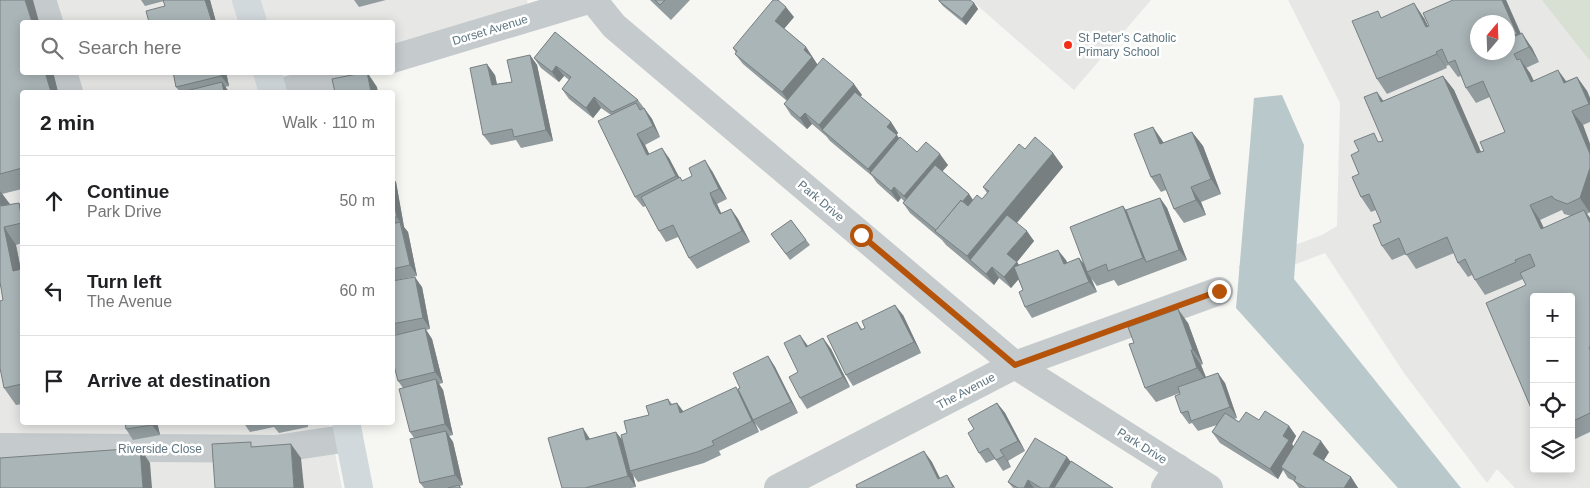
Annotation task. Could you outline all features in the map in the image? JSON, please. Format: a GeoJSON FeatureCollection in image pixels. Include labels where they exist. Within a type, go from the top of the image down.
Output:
{"type":"FeatureCollection","features":[{"type":"Feature","properties":{"kind":"main road"},"geometry":{"type":"LineString","coordinates":[[246,0],[252,20]]}},
{"type":"Feature","properties":{"kind":"main road"},"geometry":{"type":"LineString","coordinates":[[268,75],[272,90]]}},
{"type":"Feature","properties":{"kind":"main road"},"geometry":{"type":"LineString","coordinates":[[347,430],[359,488]]}},
{"type":"Feature","properties":{"kind":"street"},"geometry":{"type":"LineString","coordinates":[[42,0],[48,20]]}},
{"type":"Feature","properties":{"kind":"street","name":"Dorset Avenue"},"geometry":{"type":"LineString","coordinates":[[395,58],[588,0]]}},
{"type":"Feature","properties":{"kind":"street","name":"Park Drive"},"geometry":{"type":"LineString","coordinates":[[593,0],[614,26],[1015,365],[1172,478],[1209,488]]}},
{"type":"Feature","properties":{"kind":"street"},"geometry":{"type":"LineString","coordinates":[[64,75],[68,90]]}},
{"type":"Feature","properties":{"kind":"street"},"geometry":{"type":"LineString","coordinates":[[289,90],[339,75]]}},
{"type":"Feature","properties":{"kind":"street","name":"The Avenue"},"geometry":{"type":"LineString","coordinates":[[778,488],[1015,365],[1219,291]]}},
{"type":"Feature","properties":{"kind":"street","name":"Riverside Close"},"geometry":{"type":"LineString","coordinates":[[0,448],[276,449],[347,430]]}},
{"type":"Feature","properties":{"kind":"shaded area"},"geometry":{"type":"Polygon","coordinates":[[[0,0],[527,0],[530,14],[395,49],[395,20],[20,20],[20,75],[303,75],[268,90],[20,90],[20,425],[329,425],[342,488],[0,488],[0,0]]]}},
{"type":"Feature","properties":{"kind":"shaded area","name":"St Peter's Catholic Primary School"},"geometry":{"type":"Polygon","coordinates":[[[971,0],[1151,0],[1074,90],[971,0]]]}},
{"type":"Feature","properties":{"kind":"shaded area"},"geometry":{"type":"Polygon","coordinates":[[[1288,0],[1590,0],[1590,488],[1515,488],[1497,469],[1487,483],[1404,373],[1325,253],[1244,284],[1238,266],[1322,235],[1337,226],[1340,103],[1288,0]]]}},
{"type":"Feature","properties":{"kind":"shaded area"},"geometry":{"type":"Polygon","coordinates":[[[1542,0],[1590,0],[1590,61],[1542,0]]]}},
{"type":"Feature","properties":{"kind":"shaded area"},"geometry":{"type":"Polygon","coordinates":[[[1282,95],[1304,145],[1294,279],[1461,488],[1398,488],[1236,308],[1254,98],[1282,95]]]}},
{"type":"Feature","properties":{"kind":"building"},"geometry":{"type":"Polygon","coordinates":[[[0,0],[25,0],[31,20],[20,20],[20,75],[46,75],[50,90],[20,90],[20,169],[0,174],[0,0]]]}},
{"type":"Feature","properties":{"kind":"building"},"geometry":{"type":"Polygon","coordinates":[[[163,0],[205,0],[211,20],[148,20],[146,11],[165,6],[163,0]]]}},
{"type":"Feature","properties":{"kind":"building"},"geometry":{"type":"Polygon","coordinates":[[[655,0],[665,0],[660,5],[655,0]]]}},
{"type":"Feature","properties":{"kind":"building"},"geometry":{"type":"Polygon","coordinates":[[[773,0],[778,0],[786,7],[775,21],[806,47],[804,50],[812,57],[782,92],[735,54],[737,51],[733,48],[773,0]]]}},
{"type":"Feature","properties":{"kind":"building"},"geometry":{"type":"Polygon","coordinates":[[[939,0],[970,0],[974,3],[962,19],[939,0]]]}},
{"type":"Feature","properties":{"kind":"building"},"geometry":{"type":"Polygon","coordinates":[[[1453,0],[1502,0],[1509,15],[1470,15],[1470,60],[1515,60],[1515,56],[1517,60],[1520,59],[1531,82],[1558,70],[1564,83],[1577,77],[1589,104],[1572,111],[1590,154],[1590,168],[1580,198],[1567,204],[1554,199],[1552,196],[1530,205],[1541,229],[1584,210],[1590,223],[1590,413],[1575,420],[1575,293],[1530,293],[1530,406],[1486,303],[1526,285],[1520,273],[1535,266],[1530,254],[1475,280],[1465,259],[1458,263],[1447,237],[1406,255],[1399,238],[1382,246],[1373,225],[1381,222],[1369,194],[1361,197],[1352,177],[1359,174],[1351,155],[1359,151],[1354,141],[1374,133],[1378,142],[1383,141],[1364,97],[1377,92],[1381,102],[1443,76],[1477,153],[1484,151],[1480,142],[1505,132],[1483,81],[1466,88],[1455,60],[1448,63],[1442,49],[1436,52],[1437,54],[1377,79],[1352,21],[1378,11],[1381,18],[1414,3],[1426,27],[1429,26],[1423,13],[1453,0]]]}},
{"type":"Feature","properties":{"kind":"building"},"geometry":{"type":"Polygon","coordinates":[[[555,32],[638,100],[612,112],[594,97],[586,108],[562,89],[571,77],[556,66],[552,72],[534,58],[555,32]]]}},
{"type":"Feature","properties":{"kind":"building"},"geometry":{"type":"Polygon","coordinates":[[[1522,33],[1529,47],[1515,54],[1515,36],[1522,33]]]}},
{"type":"Feature","properties":{"kind":"building"},"geometry":{"type":"Polygon","coordinates":[[[530,55],[546,130],[514,137],[512,129],[483,135],[470,68],[487,64],[492,85],[512,82],[507,60],[530,55]]]}},
{"type":"Feature","properties":{"kind":"building"},"geometry":{"type":"Polygon","coordinates":[[[823,58],[854,84],[819,125],[805,113],[800,118],[784,104],[823,58]]]}},
{"type":"Feature","properties":{"kind":"building"},"geometry":{"type":"Polygon","coordinates":[[[174,75],[221,75],[221,76],[176,87],[174,75]]]}},
{"type":"Feature","properties":{"kind":"building"},"geometry":{"type":"Polygon","coordinates":[[[352,75],[368,75],[371,90],[335,90],[332,79],[352,75]]]}},
{"type":"Feature","properties":{"kind":"building"},"geometry":{"type":"Polygon","coordinates":[[[222,82],[224,90],[190,90],[222,82]]]}},
{"type":"Feature","properties":{"kind":"building"},"geometry":{"type":"Polygon","coordinates":[[[855,92],[891,122],[887,127],[897,135],[868,169],[822,130],[855,92]]]}},
{"type":"Feature","properties":{"kind":"building"},"geometry":{"type":"Polygon","coordinates":[[[636,103],[640,110],[644,108],[653,126],[637,134],[647,155],[662,148],[676,176],[635,197],[598,121],[636,103]]]}},
{"type":"Feature","properties":{"kind":"building"},"geometry":{"type":"Polygon","coordinates":[[[1153,127],[1160,144],[1192,132],[1211,179],[1191,187],[1196,200],[1174,209],[1160,174],[1151,177],[1134,134],[1153,127]]]}},
{"type":"Feature","properties":{"kind":"building"},"geometry":{"type":"Polygon","coordinates":[[[900,137],[917,152],[926,142],[940,154],[904,196],[894,187],[891,191],[870,173],[900,137]]]}},
{"type":"Feature","properties":{"kind":"building"},"geometry":{"type":"Polygon","coordinates":[[[1035,137],[1053,153],[967,256],[935,231],[961,200],[968,206],[977,195],[982,199],[989,191],[983,187],[1019,144],[1025,149],[1035,137]]]}},
{"type":"Feature","properties":{"kind":"building"},"geometry":{"type":"Polygon","coordinates":[[[705,160],[719,189],[710,193],[714,204],[720,214],[731,209],[742,231],[689,258],[673,225],[659,231],[641,197],[680,177],[682,181],[692,176],[689,168],[705,160]]]}},
{"type":"Feature","properties":{"kind":"building"},"geometry":{"type":"Polygon","coordinates":[[[935,165],[969,194],[962,202],[961,200],[936,230],[903,203],[935,165]]]}},
{"type":"Feature","properties":{"kind":"building"},"geometry":{"type":"Polygon","coordinates":[[[1160,198],[1179,250],[1146,262],[1126,210],[1160,198]]]}},
{"type":"Feature","properties":{"kind":"building"},"geometry":{"type":"Polygon","coordinates":[[[0,201],[1,206],[19,203],[20,223],[4,227],[13,271],[20,269],[20,384],[4,388],[0,368],[0,301],[3,300],[0,282],[0,201]]]}},
{"type":"Feature","properties":{"kind":"building"},"geometry":{"type":"Polygon","coordinates":[[[1123,206],[1143,258],[1108,271],[1106,264],[1087,272],[1070,227],[1123,206]]]}},
{"type":"Feature","properties":{"kind":"building"},"geometry":{"type":"Polygon","coordinates":[[[1007,215],[1027,231],[1007,254],[1017,262],[1004,277],[992,267],[986,274],[970,260],[1007,215]]]}},
{"type":"Feature","properties":{"kind":"building"},"geometry":{"type":"Polygon","coordinates":[[[791,220],[806,240],[786,254],[771,234],[791,220]]]}},
{"type":"Feature","properties":{"kind":"building"},"geometry":{"type":"Polygon","coordinates":[[[400,222],[410,265],[395,268],[395,223],[400,222]]]}},
{"type":"Feature","properties":{"kind":"building"},"geometry":{"type":"Polygon","coordinates":[[[1058,250],[1064,264],[1079,258],[1089,282],[1025,307],[1019,292],[1023,290],[1014,267],[1058,250]]]}},
{"type":"Feature","properties":{"kind":"building"},"geometry":{"type":"Polygon","coordinates":[[[415,277],[423,318],[395,323],[395,280],[415,277]]]}},
{"type":"Feature","properties":{"kind":"building"},"geometry":{"type":"Polygon","coordinates":[[[895,305],[914,342],[846,375],[827,336],[857,322],[861,330],[865,328],[862,321],[895,305]]]}},
{"type":"Feature","properties":{"kind":"building"},"geometry":{"type":"Polygon","coordinates":[[[1178,309],[1193,350],[1191,350],[1197,368],[1145,388],[1129,344],[1134,343],[1128,327],[1178,309]]]}},
{"type":"Feature","properties":{"kind":"building"},"geometry":{"type":"Polygon","coordinates":[[[425,328],[435,372],[398,381],[395,370],[395,335],[425,328]]]}},
{"type":"Feature","properties":{"kind":"building"},"geometry":{"type":"Polygon","coordinates":[[[800,335],[806,347],[823,338],[843,377],[800,398],[789,377],[798,372],[784,343],[800,335]]]}},
{"type":"Feature","properties":{"kind":"building"},"geometry":{"type":"Polygon","coordinates":[[[768,356],[791,402],[753,420],[738,389],[740,388],[733,373],[768,356]]]}},
{"type":"Feature","properties":{"kind":"building"},"geometry":{"type":"Polygon","coordinates":[[[1218,373],[1230,407],[1191,421],[1188,411],[1181,413],[1175,396],[1180,394],[1178,387],[1218,373]]]}},
{"type":"Feature","properties":{"kind":"building"},"geometry":{"type":"Polygon","coordinates":[[[436,379],[445,424],[410,432],[399,389],[436,379]]]}},
{"type":"Feature","properties":{"kind":"building"},"geometry":{"type":"Polygon","coordinates":[[[736,387],[752,421],[712,441],[714,445],[697,452],[630,471],[621,435],[627,433],[624,421],[649,415],[646,406],[668,399],[670,405],[677,403],[680,413],[736,387]]]}},
{"type":"Feature","properties":{"kind":"building"},"geometry":{"type":"Polygon","coordinates":[[[997,403],[1018,441],[1000,450],[1004,456],[996,460],[988,448],[979,453],[968,433],[974,429],[968,419],[997,403]]]}},
{"type":"Feature","properties":{"kind":"building"},"geometry":{"type":"Polygon","coordinates":[[[1265,411],[1289,426],[1283,436],[1289,440],[1270,469],[1212,432],[1225,413],[1239,422],[1246,412],[1259,420],[1265,411]]]}},
{"type":"Feature","properties":{"kind":"building"},"geometry":{"type":"Polygon","coordinates":[[[125,425],[152,425],[126,429],[125,425]]]}},
{"type":"Feature","properties":{"kind":"building"},"geometry":{"type":"Polygon","coordinates":[[[583,428],[586,440],[616,432],[628,476],[585,488],[562,488],[548,438],[583,428]]]}},
{"type":"Feature","properties":{"kind":"building"},"geometry":{"type":"Polygon","coordinates":[[[446,431],[455,475],[420,483],[410,439],[446,431]]]}},
{"type":"Feature","properties":{"kind":"building"},"geometry":{"type":"Polygon","coordinates":[[[1303,431],[1321,441],[1313,454],[1351,477],[1344,488],[1306,488],[1294,481],[1296,477],[1281,467],[1303,431]]]}},
{"type":"Feature","properties":{"kind":"building"},"geometry":{"type":"Polygon","coordinates":[[[1035,438],[1067,457],[1049,488],[1041,488],[1028,480],[1024,488],[1018,488],[1008,482],[1035,438]]]}},
{"type":"Feature","properties":{"kind":"building"},"geometry":{"type":"Polygon","coordinates":[[[251,442],[251,447],[291,444],[294,488],[215,488],[212,444],[251,442]]]}},
{"type":"Feature","properties":{"kind":"building"},"geometry":{"type":"Polygon","coordinates":[[[140,448],[143,488],[0,488],[0,458],[140,448]]]}},
{"type":"Feature","properties":{"kind":"building"},"geometry":{"type":"Polygon","coordinates":[[[924,451],[938,479],[947,475],[953,487],[857,488],[856,485],[924,451]]]}},
{"type":"Feature","properties":{"kind":"building"},"geometry":{"type":"Polygon","coordinates":[[[1071,461],[1113,488],[1054,488],[1071,461]]]}},
{"type":"Feature","properties":{"kind":"building"},"geometry":{"type":"Polygon","coordinates":[[[459,485],[460,488],[448,488],[459,485]]]}},
{"type":"Feature","properties":{"kind":"place","name":"St Peter's Catholic Primary School"},"geometry":{"type":"Point","coordinates":[1068,45]}},
{"type":"Feature","properties":{"kind":"route"},"geometry":{"type":"LineString","coordinates":[[861,235],[1015,365],[1219,291]]}}]}
